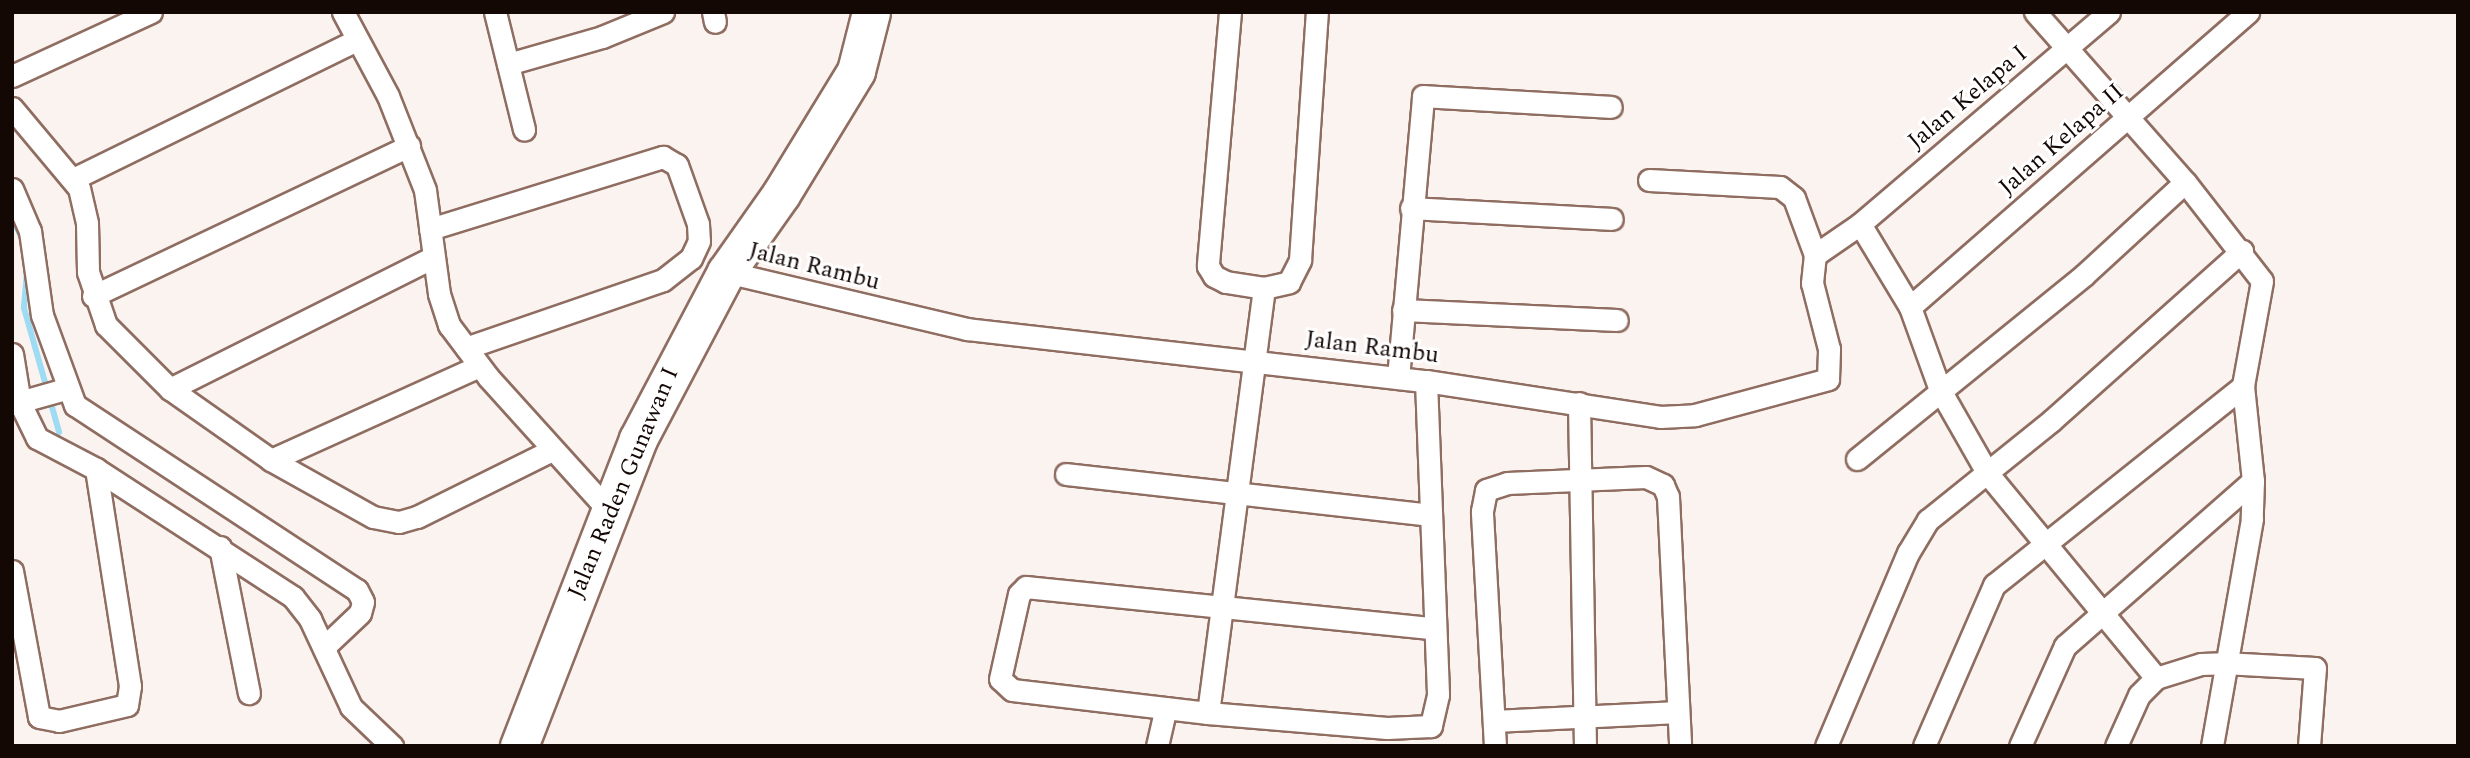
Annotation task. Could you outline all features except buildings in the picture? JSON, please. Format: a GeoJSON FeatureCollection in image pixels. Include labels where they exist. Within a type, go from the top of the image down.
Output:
{"type":"FeatureCollection","features":[{"type":"Feature","properties":{"kind":"highway","name":"Jalan Raden Gunawan I"},"geometry":{"type":"LineString","coordinates":[[519,746],[609,511],[676,361],[726,272],[781,194],[856,71],[871,12]]}},
{"type":"Feature","properties":{"kind":"street"},"geometry":{"type":"LineString","coordinates":[[12,76],[151,12]]}},
{"type":"Feature","properties":{"kind":"street"},"geometry":{"type":"LineString","coordinates":[[343,12],[409,146],[425,190],[444,311],[480,366],[609,511]]}},
{"type":"Feature","properties":{"kind":"street"},"geometry":{"type":"LineString","coordinates":[[495,12],[524,129]]}},
{"type":"Feature","properties":{"kind":"street"},"geometry":{"type":"LineString","coordinates":[[508,64],[602,37],[663,12]]}},
{"type":"Feature","properties":{"kind":"street"},"geometry":{"type":"LineString","coordinates":[[1230,12],[1208,266],[1214,276],[1226,282],[1264,288],[1289,282],[1300,260],[1317,12]]}},
{"type":"Feature","properties":{"kind":"street"},"geometry":{"type":"LineString","coordinates":[[2035,12],[2064,50],[2185,183],[2258,271],[2263,295],[2243,386],[2253,481],[2248,544],[2224,663],[2212,746]]}},
{"type":"Feature","properties":{"kind":"street","name":"Jalan Kelapa I"},"geometry":{"type":"LineString","coordinates":[[1860,224],[2109,12]]}},
{"type":"Feature","properties":{"kind":"street","name":"Jalan Kelapa II"},"geometry":{"type":"LineString","coordinates":[[1910,307],[2248,12]]}},
{"type":"Feature","properties":{"kind":"street"},"geometry":{"type":"LineString","coordinates":[[73,179],[357,40]]}},
{"type":"Feature","properties":{"kind":"street"},"geometry":{"type":"LineString","coordinates":[[1398,378],[1423,96],[1611,107]]}},
{"type":"Feature","properties":{"kind":"street"},"geometry":{"type":"LineString","coordinates":[[12,108],[73,179],[87,223],[93,296],[120,344],[170,389],[271,460],[373,517],[399,522],[417,517],[552,450]]}},
{"type":"Feature","properties":{"kind":"street"},"geometry":{"type":"LineString","coordinates":[[93,296],[409,146]]}},
{"type":"Feature","properties":{"kind":"street"},"geometry":{"type":"LineString","coordinates":[[430,229],[663,158],[677,164],[698,224],[699,241],[691,258],[663,279],[466,348]]}},
{"type":"Feature","properties":{"kind":"street"},"geometry":{"type":"LineString","coordinates":[[1649,180],[1780,187],[1794,198],[1815,255],[1860,224],[1910,307],[1940,390],[1988,474],[2042,543],[2102,610],[2156,678]]}},
{"type":"Feature","properties":{"kind":"street"},"geometry":{"type":"LineString","coordinates":[[1857,459],[2084,275],[2185,183]]}},
{"type":"Feature","properties":{"kind":"street"},"geometry":{"type":"LineString","coordinates":[[12,189],[28,221],[37,297],[37,438],[96,469],[220,547],[293,597],[331,643],[351,707],[392,746]]}},
{"type":"Feature","properties":{"kind":"street"},"geometry":{"type":"LineString","coordinates":[[1411,208],[1612,219]]}},
{"type":"Feature","properties":{"kind":"street"},"geometry":{"type":"LineString","coordinates":[[1826,746],[1918,535],[1928,520],[1988,474],[2242,251]]}},
{"type":"Feature","properties":{"kind":"street","name":"Jalan Rambu"},"geometry":{"type":"LineString","coordinates":[[726,272],[923,321],[1257,359],[1677,417],[1821,384],[1832,366],[1815,305],[1815,255]]}},
{"type":"Feature","properties":{"kind":"street"},"geometry":{"type":"LineString","coordinates":[[170,389],[434,257]]}},
{"type":"Feature","properties":{"kind":"street"},"geometry":{"type":"LineString","coordinates":[[1208,713],[1257,359],[1264,288]]}},
{"type":"Feature","properties":{"kind":"street"},"geometry":{"type":"LineString","coordinates":[[1403,310],[1617,320]]}},
{"type":"Feature","properties":{"kind":"street"},"geometry":{"type":"LineString","coordinates":[[12,354],[38,398],[81,411],[357,590],[363,602],[352,622],[331,643]]}},
{"type":"Feature","properties":{"kind":"street"},"geometry":{"type":"LineString","coordinates":[[271,460],[480,366]]}},
{"type":"Feature","properties":{"kind":"street"},"geometry":{"type":"LineString","coordinates":[[1426,381],[1432,628],[1438,695],[1431,726],[1387,728],[1208,713],[1004,688],[1000,679],[1021,590],[1030,586],[1222,610],[1432,628]]}},
{"type":"Feature","properties":{"kind":"street"},"geometry":{"type":"LineString","coordinates":[[1924,746],[1994,585],[2042,543],[2243,386]]}},
{"type":"Feature","properties":{"kind":"street"},"geometry":{"type":"LineString","coordinates":[[1580,403],[1585,746]]}},
{"type":"Feature","properties":{"kind":"street"},"geometry":{"type":"LineString","coordinates":[[12,571],[39,717],[59,721],[127,705],[131,686],[96,469]]}},
{"type":"Feature","properties":{"kind":"street"},"geometry":{"type":"LineString","coordinates":[[1066,474],[1237,495],[1430,514]]}},
{"type":"Feature","properties":{"kind":"street"},"geometry":{"type":"LineString","coordinates":[[1495,746],[1483,497],[1494,484],[1646,477],[1663,485],[1668,497],[1680,746]]}},
{"type":"Feature","properties":{"kind":"street"},"geometry":{"type":"LineString","coordinates":[[2020,746],[2065,646],[2102,610],[2253,481]]}},
{"type":"Feature","properties":{"kind":"street"},"geometry":{"type":"LineString","coordinates":[[220,547],[249,693]]}},
{"type":"Feature","properties":{"kind":"street"},"geometry":{"type":"LineString","coordinates":[[2119,745],[2139,695],[2156,678],[2201,664],[2224,663],[2315,668],[2309,746]]}},
{"type":"Feature","properties":{"kind":"street"},"geometry":{"type":"LineString","coordinates":[[1157,746],[1166,708]]}},
{"type":"Feature","properties":{"kind":"street"},"geometry":{"type":"LineString","coordinates":[[1494,721],[1678,712]]}},
{"type":"Feature","properties":{"kind":"waterway"},"geometry":{"type":"LineString","coordinates":[[12,218],[23,241]]}},
{"type":"Feature","properties":{"kind":"waterway"},"geometry":{"type":"LineString","coordinates":[[27,272],[24,308],[59,432]]}}]}
